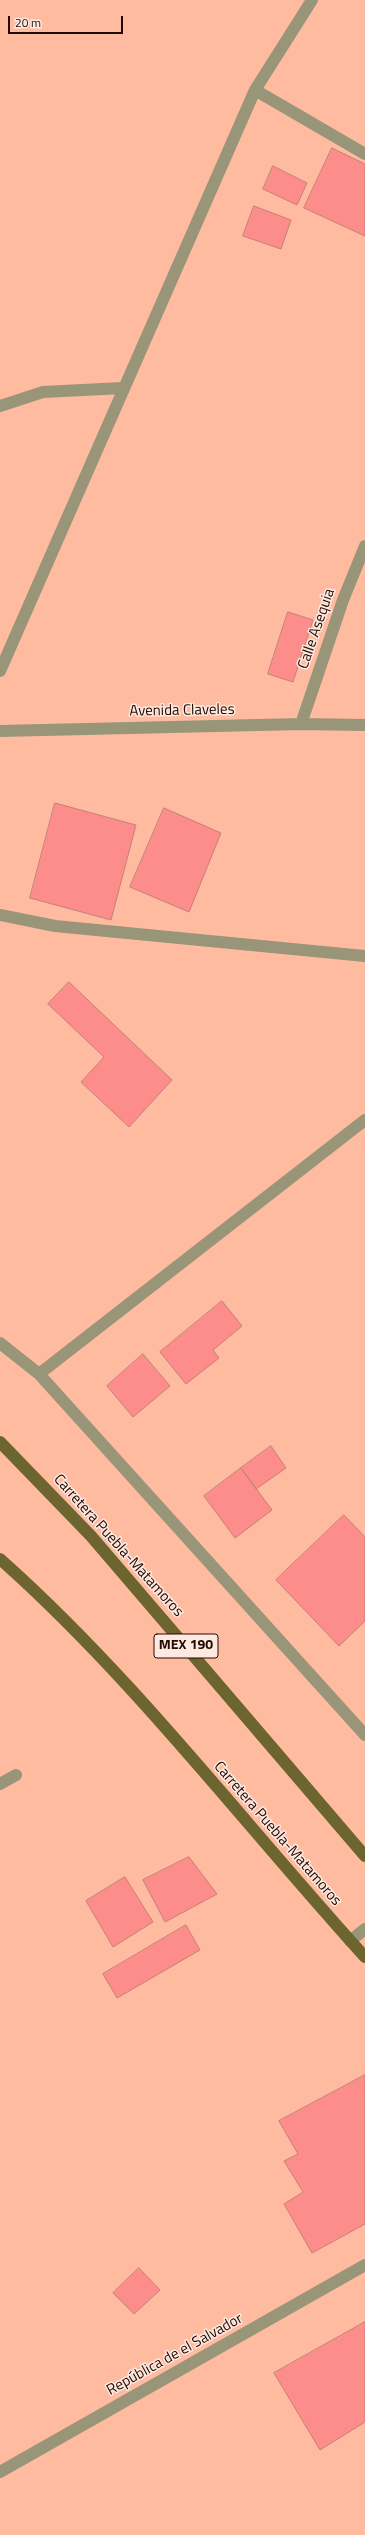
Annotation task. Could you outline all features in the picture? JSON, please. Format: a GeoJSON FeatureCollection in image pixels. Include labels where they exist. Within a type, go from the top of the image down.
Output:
{"type":"FeatureCollection","features":[{"type":"Feature","properties":{"kind":"main road","name":"Carretera Puebla-Matamoros"},"geometry":{"type":"LineString","coordinates":[[0,1442],[91,1536],[365,1856]]}},
{"type":"Feature","properties":{"kind":"main road","name":"Carretera Puebla-Matamoros"},"geometry":{"type":"LineString","coordinates":[[0,1559],[37,1592],[148,1709],[365,1957]]}},
{"type":"Feature","properties":{"kind":"street"},"geometry":{"type":"LineString","coordinates":[[0,671],[255,90],[312,0]]}},
{"type":"Feature","properties":{"kind":"street"},"geometry":{"type":"LineString","coordinates":[[255,90],[365,154]]}},
{"type":"Feature","properties":{"kind":"street"},"geometry":{"type":"LineString","coordinates":[[0,406],[42,392],[123,388]]}},
{"type":"Feature","properties":{"kind":"street","name":"Calle Asequia"},"geometry":{"type":"LineString","coordinates":[[301,724],[343,600],[365,546]]}},
{"type":"Feature","properties":{"kind":"street","name":"Avenida Claveles"},"geometry":{"type":"LineString","coordinates":[[0,731],[301,724],[365,725]]}},
{"type":"Feature","properties":{"kind":"street"},"geometry":{"type":"LineString","coordinates":[[0,915],[55,926],[365,956]]}},
{"type":"Feature","properties":{"kind":"street"},"geometry":{"type":"LineString","coordinates":[[39,1374],[365,1120]]}},
{"type":"Feature","properties":{"kind":"street"},"geometry":{"type":"LineString","coordinates":[[0,1344],[39,1374],[365,1734]]}},
{"type":"Feature","properties":{"kind":"street"},"geometry":{"type":"LineString","coordinates":[[0,1784],[16,1775]]}},
{"type":"Feature","properties":{"kind":"street"},"geometry":{"type":"LineString","coordinates":[[350,1940],[365,1929]]}},
{"type":"Feature","properties":{"kind":"street","name":"República de el Salvador"},"geometry":{"type":"LineString","coordinates":[[0,2472],[365,2265]]}},
{"type":"Feature","properties":{"kind":"building"},"geometry":{"type":"Polygon","coordinates":[[[332,148],[365,164],[365,236],[304,208],[332,148]]]}},
{"type":"Feature","properties":{"kind":"building"},"geometry":{"type":"Polygon","coordinates":[[[273,166],[307,183],[297,205],[263,189],[273,166]]]}},
{"type":"Feature","properties":{"kind":"building"},"geometry":{"type":"Polygon","coordinates":[[[254,206],[291,220],[281,249],[243,236],[254,206]]]}},
{"type":"Feature","properties":{"kind":"building"},"geometry":{"type":"Polygon","coordinates":[[[288,612],[313,620],[293,682],[268,674],[288,612]]]}},
{"type":"Feature","properties":{"kind":"building"},"geometry":{"type":"Polygon","coordinates":[[[55,803],[136,825],[111,920],[30,898],[55,803]]]}},
{"type":"Feature","properties":{"kind":"building"},"geometry":{"type":"Polygon","coordinates":[[[164,808],[221,833],[189,912],[130,887],[164,808]]]}},
{"type":"Feature","properties":{"kind":"building"},"geometry":{"type":"Polygon","coordinates":[[[69,982],[172,1080],[129,1127],[81,1082],[104,1057],[48,1004],[69,982]]]}},
{"type":"Feature","properties":{"kind":"building"},"geometry":{"type":"Polygon","coordinates":[[[222,1301],[242,1326],[213,1350],[219,1358],[186,1384],[160,1352],[222,1301]]]}},
{"type":"Feature","properties":{"kind":"building"},"geometry":{"type":"Polygon","coordinates":[[[143,1354],[170,1386],[133,1417],[107,1386],[143,1354]]]}},
{"type":"Feature","properties":{"kind":"building"},"geometry":{"type":"Polygon","coordinates":[[[271,1446],[286,1468],[256,1489],[241,1468],[271,1446]]]}},
{"type":"Feature","properties":{"kind":"building"},"geometry":{"type":"Polygon","coordinates":[[[241,1468],[272,1510],[235,1538],[204,1496],[241,1468]]]}},
{"type":"Feature","properties":{"kind":"building"},"geometry":{"type":"Polygon","coordinates":[[[344,1515],[365,1537],[365,1621],[339,1646],[276,1580],[344,1515]]]}},
{"type":"Feature","properties":{"kind":"building"},"geometry":{"type":"Polygon","coordinates":[[[189,1857],[217,1894],[165,1922],[143,1880],[189,1857]]]}},
{"type":"Feature","properties":{"kind":"building"},"geometry":{"type":"Polygon","coordinates":[[[125,1877],[153,1922],[113,1947],[86,1901],[125,1877]]]}},
{"type":"Feature","properties":{"kind":"building"},"geometry":{"type":"Polygon","coordinates":[[[186,1925],[200,1950],[117,1998],[103,1974],[186,1925]]]}},
{"type":"Feature","properties":{"kind":"building"},"geometry":{"type":"Polygon","coordinates":[[[365,2075],[365,2224],[312,2253],[284,2204],[303,2192],[284,2161],[298,2154],[279,2121],[365,2075]]]}},
{"type":"Feature","properties":{"kind":"building"},"geometry":{"type":"Polygon","coordinates":[[[139,2268],[160,2290],[134,2314],[113,2293],[139,2268]]]}},
{"type":"Feature","properties":{"kind":"building"},"geometry":{"type":"Polygon","coordinates":[[[365,2322],[365,2422],[320,2450],[274,2373],[365,2322]]]}}]}
